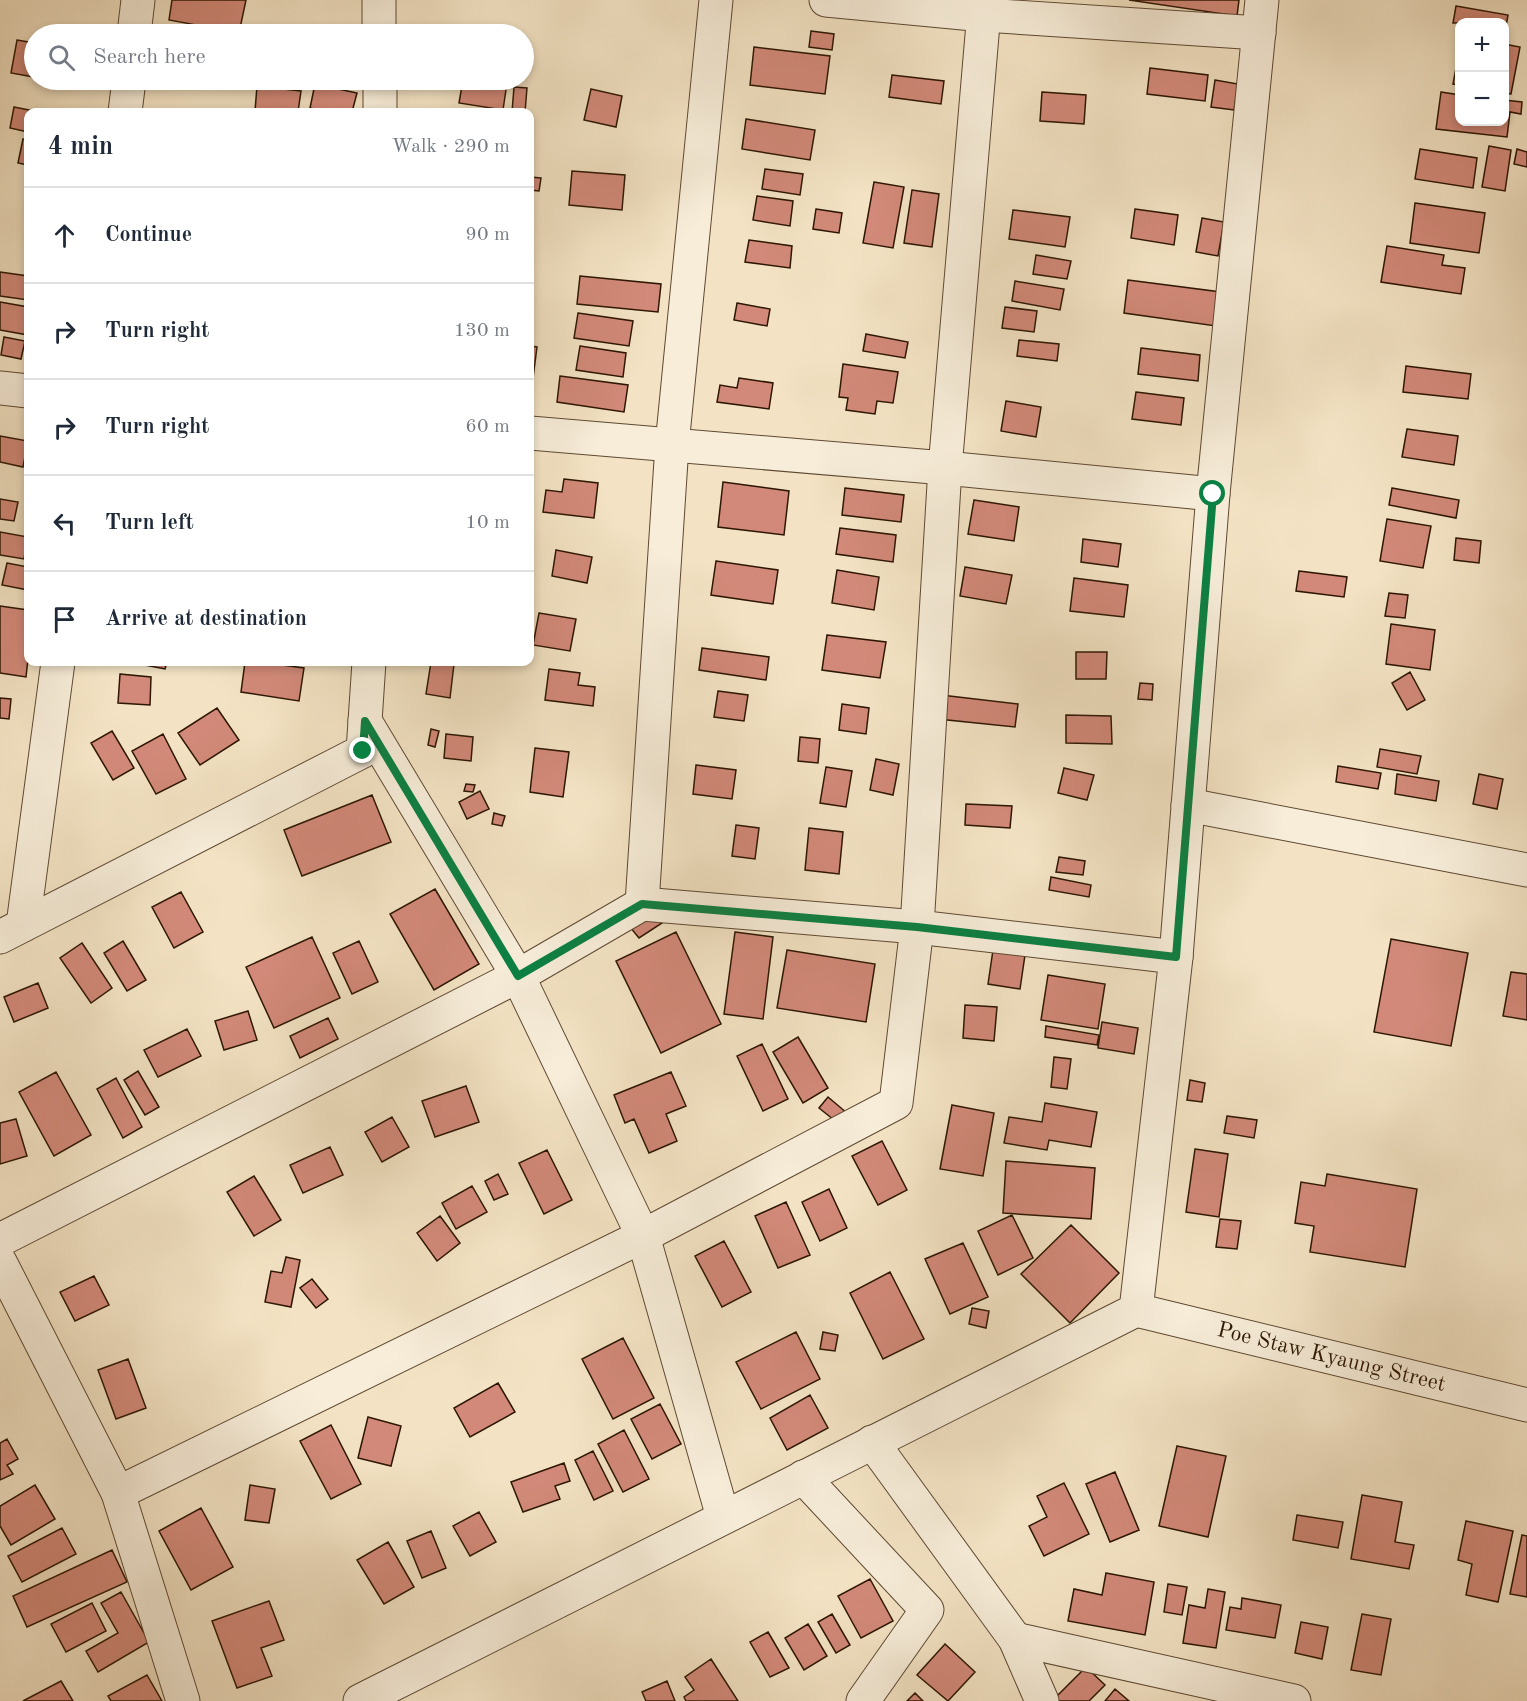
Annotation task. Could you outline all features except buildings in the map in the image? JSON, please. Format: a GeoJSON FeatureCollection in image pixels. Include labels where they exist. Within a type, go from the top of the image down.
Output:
{"type":"FeatureCollection","features":[{"type":"Feature","properties":{"kind":"street"},"geometry":{"type":"LineString","coordinates":[[135,24],[138,0]]}},
{"type":"Feature","properties":{"kind":"street"},"geometry":{"type":"LineString","coordinates":[[379,0],[379,24]]}},
{"type":"Feature","properties":{"kind":"street"},"geometry":{"type":"LineString","coordinates":[[642,904],[672,445],[716,0]]}},
{"type":"Feature","properties":{"kind":"street"},"geometry":{"type":"LineString","coordinates":[[826,0],[984,7],[1259,33]]}},
{"type":"Feature","properties":{"kind":"street"},"geometry":{"type":"LineString","coordinates":[[360,1701],[723,1516],[1136,1310],[1176,957],[1213,494],[1262,0]]}},
{"type":"Feature","properties":{"kind":"street"},"geometry":{"type":"LineString","coordinates":[[118,1493],[643,1236],[896,1103],[917,927],[945,468],[984,7]]}},
{"type":"Feature","properties":{"kind":"street"},"geometry":{"type":"LineString","coordinates":[[126,108],[128,90]]}},
{"type":"Feature","properties":{"kind":"street"},"geometry":{"type":"LineString","coordinates":[[380,90],[380,108]]}},
{"type":"Feature","properties":{"kind":"street"},"geometry":{"type":"LineString","coordinates":[[0,388],[24,391]]}},
{"type":"Feature","properties":{"kind":"street"},"geometry":{"type":"LineString","coordinates":[[534,433],[945,468],[1213,494]]}},
{"type":"Feature","properties":{"kind":"street"},"geometry":{"type":"LineString","coordinates":[[12,931],[57,666]]}},
{"type":"Feature","properties":{"kind":"street"},"geometry":{"type":"LineString","coordinates":[[12,931],[363,751],[369,666]]}},
{"type":"Feature","properties":{"kind":"street"},"geometry":{"type":"LineString","coordinates":[[365,721],[518,976],[643,1236],[723,1516]]}},
{"type":"Feature","properties":{"kind":"street"},"geometry":{"type":"LineString","coordinates":[[1188,805],[1527,870]]}},
{"type":"Feature","properties":{"kind":"street"},"geometry":{"type":"LineString","coordinates":[[0,1240],[518,976],[642,904],[917,927],[1176,957]]}},
{"type":"Feature","properties":{"kind":"street"},"geometry":{"type":"LineString","coordinates":[[0,1262],[118,1493],[183,1701]]}},
{"type":"Feature","properties":{"kind":"street","name":"Poe Staw Kyaung Street"},"geometry":{"type":"LineString","coordinates":[[1136,1310],[1527,1405]]}},
{"type":"Feature","properties":{"kind":"street"},"geometry":{"type":"LineString","coordinates":[[872,1442],[1015,1639],[1042,1701]]}},
{"type":"Feature","properties":{"kind":"street"},"geometry":{"type":"LineString","coordinates":[[803,1477],[927,1610],[863,1701]]}},
{"type":"Feature","properties":{"kind":"street"},"geometry":{"type":"LineString","coordinates":[[1015,1639],[1294,1701]]}},
{"type":"Feature","properties":{"kind":"route"},"geometry":{"type":"LineString","coordinates":[[363,751],[365,721],[518,976],[642,904],[917,927],[1176,957],[1213,494]]}}]}
